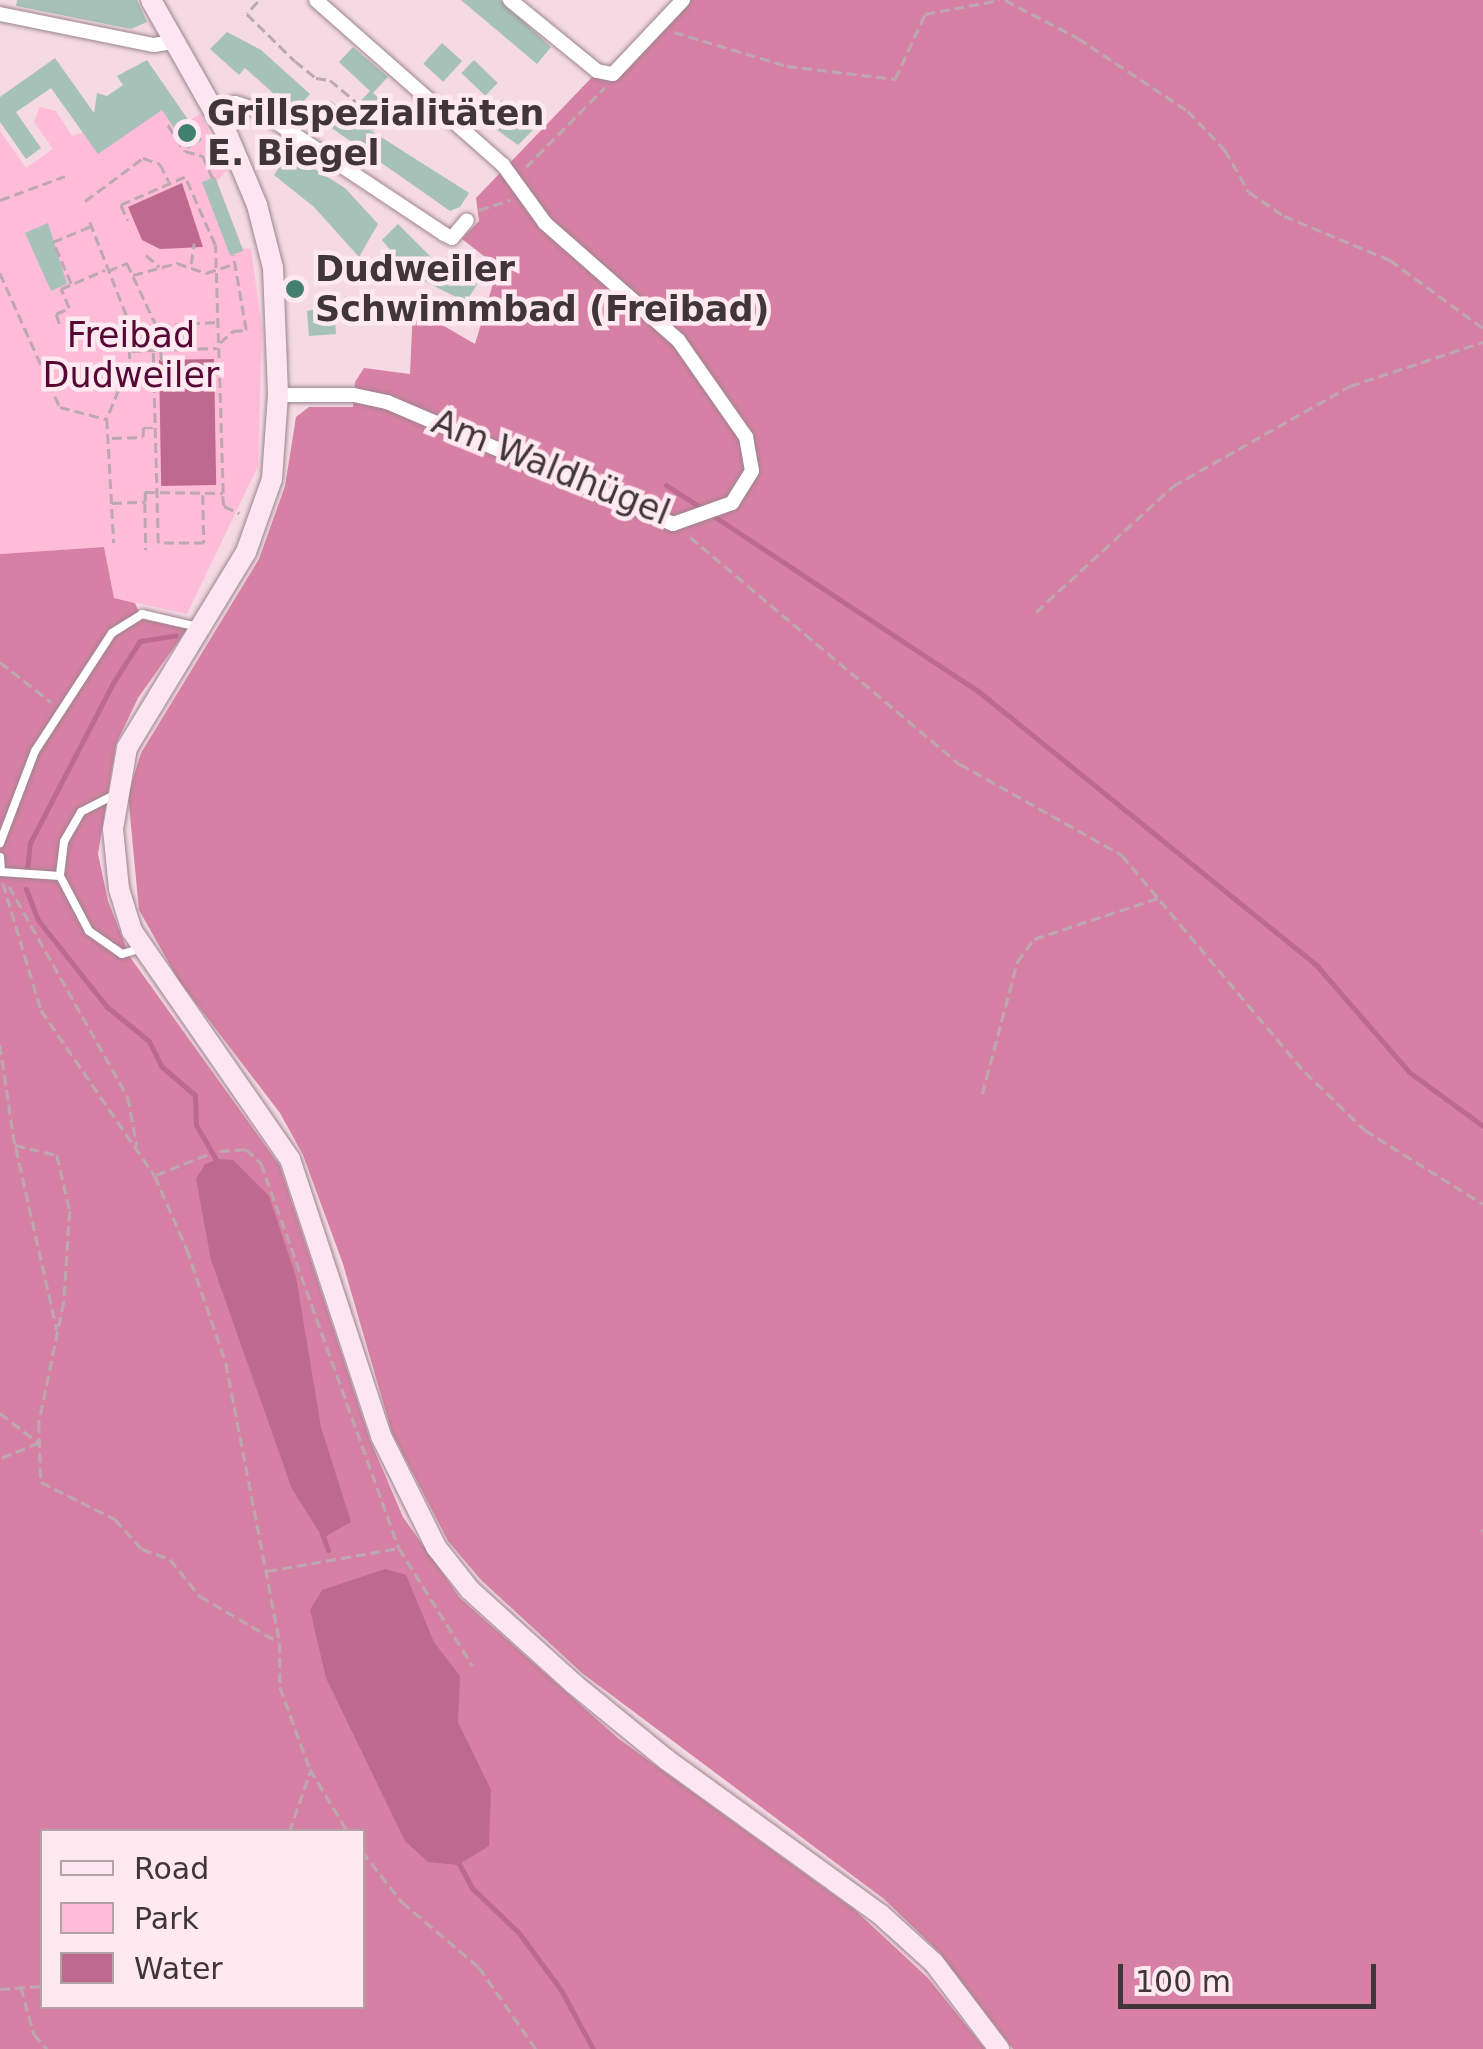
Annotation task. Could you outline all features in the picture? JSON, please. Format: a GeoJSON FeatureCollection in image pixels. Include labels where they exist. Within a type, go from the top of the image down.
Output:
{"type":"FeatureCollection","features":[{"type":"Feature","properties":{"kind":"main road"},"geometry":{"type":"LineString","coordinates":[[151,0],[214,110],[249,182],[268,244],[278,395],[265,504],[246,552],[202,628],[142,713],[116,794],[119,889],[140,949],[268,1120],[290,1160],[316,1223],[380,1436],[413,1510],[448,1561],[574,1684],[666,1760],[880,1914],[934,1963],[999,2049]]}},
{"type":"Feature","properties":{"kind":"street","name":"Am Waldhügel"},"geometry":{"type":"LineString","coordinates":[[278,395],[354,395],[386,402],[673,524],[712,514],[744,490],[752,472],[746,436],[678,340],[545,223],[514,179],[316,0]]}},
{"type":"Feature","properties":{"kind":"street"},"geometry":{"type":"LineString","coordinates":[[510,0],[597,71],[621,71],[683,0]]}},
{"type":"Feature","properties":{"kind":"street"},"geometry":{"type":"LineString","coordinates":[[0,3],[16,18]]}},
{"type":"Feature","properties":{"kind":"street"},"geometry":{"type":"LineString","coordinates":[[0,14],[154,44],[174,42]]}},
{"type":"Feature","properties":{"kind":"street"},"geometry":{"type":"LineString","coordinates":[[214,110],[246,104],[452,238],[471,216]]}},
{"type":"Feature","properties":{"kind":"lane"},"geometry":{"type":"LineString","coordinates":[[0,843],[12,801],[58,711],[112,632],[130,618],[152,614],[202,628]]}},
{"type":"Feature","properties":{"kind":"lane"},"geometry":{"type":"LineString","coordinates":[[116,794],[81,812],[64,842],[60,876],[89,931],[122,954],[140,949]]}},
{"type":"Feature","properties":{"kind":"lane"},"geometry":{"type":"LineString","coordinates":[[0,857],[1,872],[60,876]]}},
{"type":"Feature","properties":{"kind":"path"},"geometry":{"type":"LineString","coordinates":[[656,27],[787,66],[895,79],[925,14],[1003,0],[1078,38],[1188,111],[1225,150],[1249,192],[1284,216],[1390,260],[1483,328]]}},
{"type":"Feature","properties":{"kind":"path"},"geometry":{"type":"LineString","coordinates":[[258,2],[247,14],[271,37],[386,126],[400,121]]}},
{"type":"Feature","properties":{"kind":"path"},"geometry":{"type":"LineString","coordinates":[[514,179],[621,71]]}},
{"type":"Feature","properties":{"kind":"path"},"geometry":{"type":"LineString","coordinates":[[343,166],[379,121]]}},
{"type":"Feature","properties":{"kind":"path"},"geometry":{"type":"LineString","coordinates":[[168,126],[186,151],[203,156],[212,178]]}},
{"type":"Feature","properties":{"kind":"path"},"geometry":{"type":"LineString","coordinates":[[85,202],[143,158],[160,164],[169,184]]}},
{"type":"Feature","properties":{"kind":"path"},"geometry":{"type":"LineString","coordinates":[[0,200],[65,176]]}},
{"type":"Feature","properties":{"kind":"path"},"geometry":{"type":"LineString","coordinates":[[128,221],[121,205],[186,177],[186,186],[215,245],[220,478],[224,506],[239,514]]}},
{"type":"Feature","properties":{"kind":"path"},"geometry":{"type":"LineString","coordinates":[[471,216],[524,196]]}},
{"type":"Feature","properties":{"kind":"path"},"geometry":{"type":"LineString","coordinates":[[71,285],[53,242],[90,224],[129,327],[130,351],[107,419],[114,543]]}},
{"type":"Feature","properties":{"kind":"path"},"geometry":{"type":"LineString","coordinates":[[190,265],[194,243]]}},
{"type":"Feature","properties":{"kind":"path"},"geometry":{"type":"LineString","coordinates":[[146,255],[161,268]]}},
{"type":"Feature","properties":{"kind":"path"},"geometry":{"type":"LineString","coordinates":[[233,256],[246,330]]}},
{"type":"Feature","properties":{"kind":"path"},"geometry":{"type":"LineString","coordinates":[[60,324],[56,314],[69,308],[60,290],[127,262],[156,325]]}},
{"type":"Feature","properties":{"kind":"path"},"geometry":{"type":"LineString","coordinates":[[133,275],[190,265],[216,271],[233,265]]}},
{"type":"Feature","properties":{"kind":"path"},"geometry":{"type":"LineString","coordinates":[[0,273],[60,408],[107,419]]}},
{"type":"Feature","properties":{"kind":"path"},"geometry":{"type":"LineString","coordinates":[[129,327],[218,322]]}},
{"type":"Feature","properties":{"kind":"path"},"geometry":{"type":"LineString","coordinates":[[130,351],[219,346],[246,330],[255,330]]}},
{"type":"Feature","properties":{"kind":"path"},"geometry":{"type":"LineString","coordinates":[[1036,612],[1173,486],[1350,386],[1483,342]]}},
{"type":"Feature","properties":{"kind":"path"},"geometry":{"type":"LineString","coordinates":[[153,350],[158,543],[204,543],[203,493]]}},
{"type":"Feature","properties":{"kind":"path"},"geometry":{"type":"LineString","coordinates":[[161,350],[162,366]]}},
{"type":"Feature","properties":{"kind":"path"},"geometry":{"type":"LineString","coordinates":[[110,438],[143,437],[143,428],[157,425]]}},
{"type":"Feature","properties":{"kind":"path"},"geometry":{"type":"LineString","coordinates":[[156,480],[162,480]]}},
{"type":"Feature","properties":{"kind":"path"},"geometry":{"type":"LineString","coordinates":[[146,550],[144,492],[231,496]]}},
{"type":"Feature","properties":{"kind":"path"},"geometry":{"type":"LineString","coordinates":[[112,502],[145,502]]}},
{"type":"Feature","properties":{"kind":"path"},"geometry":{"type":"LineString","coordinates":[[673,524],[801,624],[906,724],[960,764],[1122,855],[1163,897],[1305,1072],[1365,1130],[1483,1204]]}},
{"type":"Feature","properties":{"kind":"path"},"geometry":{"type":"LineString","coordinates":[[0,662],[58,711]]}},
{"type":"Feature","properties":{"kind":"path"},"geometry":{"type":"LineString","coordinates":[[1,872],[41,1010],[155,1176],[226,1363],[280,1643],[280,1687],[310,1769],[346,1829]]}},
{"type":"Feature","properties":{"kind":"path"},"geometry":{"type":"LineString","coordinates":[[1,872],[128,1097],[138,1150]]}},
{"type":"Feature","properties":{"kind":"path"},"geometry":{"type":"LineString","coordinates":[[982,1094],[1017,962],[1034,939],[1163,897]]}},
{"type":"Feature","properties":{"kind":"path"},"geometry":{"type":"LineString","coordinates":[[0,1045],[15,1145],[58,1332]]}},
{"type":"Feature","properties":{"kind":"path"},"geometry":{"type":"LineString","coordinates":[[15,1145],[58,1154],[70,1211],[58,1332],[39,1443],[41,1482],[115,1519],[142,1549],[170,1559],[200,1596],[280,1643]]}},
{"type":"Feature","properties":{"kind":"path"},"geometry":{"type":"LineString","coordinates":[[220,1150],[246,1149],[261,1163],[399,1548],[473,1666]]}},
{"type":"Feature","properties":{"kind":"path"},"geometry":{"type":"LineString","coordinates":[[155,1176],[212,1152]]}},
{"type":"Feature","properties":{"kind":"path"},"geometry":{"type":"LineString","coordinates":[[0,1413],[39,1443]]}},
{"type":"Feature","properties":{"kind":"path"},"geometry":{"type":"LineString","coordinates":[[0,1458],[39,1443]]}},
{"type":"Feature","properties":{"kind":"path"},"geometry":{"type":"LineString","coordinates":[[266,1571],[399,1548]]}},
{"type":"Feature","properties":{"kind":"path"},"geometry":{"type":"LineString","coordinates":[[290,1829],[310,1769]]}},
{"type":"Feature","properties":{"kind":"path"},"geometry":{"type":"LineString","coordinates":[[365,1856],[402,1902],[479,1967],[536,2049]]}},
{"type":"Feature","properties":{"kind":"path"},"geometry":{"type":"LineString","coordinates":[[0,1989],[40,1986]]}},
{"type":"Feature","properties":{"kind":"path"},"geometry":{"type":"LineString","coordinates":[[21,1987],[34,2034],[47,2049]]}},
{"type":"Feature","properties":{"kind":"green space","name":"Freibad Dudweiler"},"geometry":{"type":"Polygon","coordinates":[[[163,83],[189,121],[200,114],[228,169],[217,181],[242,248],[251,249],[262,329],[258,466],[187,614],[114,598],[104,547],[0,554],[0,131],[26,168],[53,149],[34,122],[40,107],[56,111],[72,136],[100,127],[163,83]]]}},
{"type":"Feature","properties":{"kind":"shaded area"},"geometry":{"type":"Polygon","coordinates":[[[683,0],[1483,0],[1483,2049],[1013,2049],[939,1952],[884,1899],[582,1673],[481,1580],[448,1541],[392,1433],[343,1264],[303,1155],[280,1113],[179,981],[139,910],[128,795],[141,753],[259,559],[285,486],[296,417],[309,407],[353,407],[355,382],[364,368],[410,374],[413,308],[475,344],[498,267],[462,239],[479,221],[476,198],[597,72],[604,73],[683,0]]]}},
{"type":"Feature","properties":{"kind":"shaded area"},"geometry":{"type":"Polygon","coordinates":[[[104,547],[114,598],[135,603],[142,619],[187,629],[138,698],[116,744],[98,854],[108,901],[130,957],[280,1166],[370,1440],[403,1517],[460,1598],[619,1739],[856,1911],[928,1978],[985,2049],[0,2049],[0,554],[104,547]]]}},
{"type":"Feature","properties":{"kind":"water"},"geometry":{"type":"Polygon","coordinates":[[[182,183],[203,247],[160,249],[142,240],[128,207],[182,183]]]}},
{"type":"Feature","properties":{"kind":"water"},"geometry":{"type":"Polygon","coordinates":[[[214,359],[216,485],[161,486],[159,360],[214,359]]]}},
{"type":"Feature","properties":{"kind":"water"},"geometry":{"type":"Polygon","coordinates":[[[218,1159],[233,1160],[269,1196],[296,1277],[321,1427],[351,1522],[323,1538],[292,1489],[211,1260],[196,1179],[205,1164],[218,1159]]]}},
{"type":"Feature","properties":{"kind":"water"},"geometry":{"type":"Polygon","coordinates":[[[385,1569],[406,1575],[434,1642],[460,1676],[458,1722],[491,1790],[489,1846],[458,1865],[428,1862],[405,1841],[326,1678],[310,1610],[322,1590],[385,1569]]]}},
{"type":"Feature","properties":{"kind":"building"},"geometry":{"type":"Polygon","coordinates":[[[17,0],[137,0],[147,22],[131,29],[16,6],[17,0]]]}},
{"type":"Feature","properties":{"kind":"building"},"geometry":{"type":"Polygon","coordinates":[[[461,0],[500,0],[551,47],[537,64],[461,0]]]}},
{"type":"Feature","properties":{"kind":"building"},"geometry":{"type":"Polygon","coordinates":[[[227,32],[261,50],[310,94],[294,112],[245,68],[239,75],[210,49],[227,32]]]}},
{"type":"Feature","properties":{"kind":"building"},"geometry":{"type":"Polygon","coordinates":[[[442,43],[462,61],[443,82],[423,64],[442,43]]]}},
{"type":"Feature","properties":{"kind":"building"},"geometry":{"type":"Polygon","coordinates":[[[353,47],[388,77],[373,93],[390,108],[370,130],[469,193],[460,207],[450,211],[326,124],[320,114],[331,101],[348,115],[370,91],[339,62],[353,47]]]}},
{"type":"Feature","properties":{"kind":"building"},"geometry":{"type":"Polygon","coordinates":[[[55,58],[94,113],[97,93],[107,96],[123,85],[117,76],[147,60],[202,140],[188,149],[162,110],[98,154],[51,88],[16,112],[41,148],[26,159],[0,122],[0,97],[55,58]]]}},
{"type":"Feature","properties":{"kind":"building"},"geometry":{"type":"Polygon","coordinates":[[[474,60],[498,83],[485,96],[461,73],[474,60]]]}},
{"type":"Feature","properties":{"kind":"building"},"geometry":{"type":"Polygon","coordinates":[[[502,100],[533,130],[518,145],[483,120],[502,100]]]}},
{"type":"Feature","properties":{"kind":"building"},"geometry":{"type":"Polygon","coordinates":[[[276,145],[345,188],[378,224],[359,257],[314,207],[274,175],[280,166],[268,158],[276,145]]]}},
{"type":"Feature","properties":{"kind":"building"},"geometry":{"type":"Polygon","coordinates":[[[215,177],[243,251],[230,256],[202,182],[215,177]]]}},
{"type":"Feature","properties":{"kind":"building"},"geometry":{"type":"Polygon","coordinates":[[[48,223],[67,284],[51,291],[25,233],[48,223]]]}},
{"type":"Feature","properties":{"kind":"building"},"geometry":{"type":"Polygon","coordinates":[[[398,224],[445,271],[452,261],[480,280],[466,302],[410,274],[382,240],[398,224]]]}},
{"type":"Feature","properties":{"kind":"building"},"geometry":{"type":"Polygon","coordinates":[[[334,305],[336,334],[309,336],[307,311],[334,305]]]}},
{"type":"Feature","properties":{"kind":"building"},"geometry":{"type":"Polygon","coordinates":[[[101,332],[124,332],[124,348],[101,348],[101,332]]]}},
{"type":"Feature","properties":{"kind":"waterway"},"geometry":{"type":"LineString","coordinates":[[666,485],[703,509]]}},
{"type":"Feature","properties":{"kind":"waterway"},"geometry":{"type":"LineString","coordinates":[[712,515],[978,691],[1317,966],[1409,1072],[1483,1126]]}},
{"type":"Feature","properties":{"kind":"waterway"},"geometry":{"type":"LineString","coordinates":[[27,870],[30,843],[113,683],[140,641],[176,635]]}},
{"type":"Feature","properties":{"kind":"waterway"},"geometry":{"type":"LineString","coordinates":[[26,889],[38,920],[107,1007],[149,1041],[161,1066],[195,1095],[196,1125],[218,1163]]}},
{"type":"Feature","properties":{"kind":"waterway"},"geometry":{"type":"LineString","coordinates":[[322,1534],[328,1550]]}},
{"type":"Feature","properties":{"kind":"waterway"},"geometry":{"type":"LineString","coordinates":[[456,1858],[472,1888],[519,1933],[561,1990],[593,2049]]}},
{"type":"Feature","properties":{"kind":"place","name":"Grillspezialitäten E. Biegel"},"geometry":{"type":"Point","coordinates":[187,133]}},
{"type":"Feature","properties":{"kind":"place","name":"Dudweiler Schwimmbad (Freibad)"},"geometry":{"type":"Point","coordinates":[295,289]}}]}
